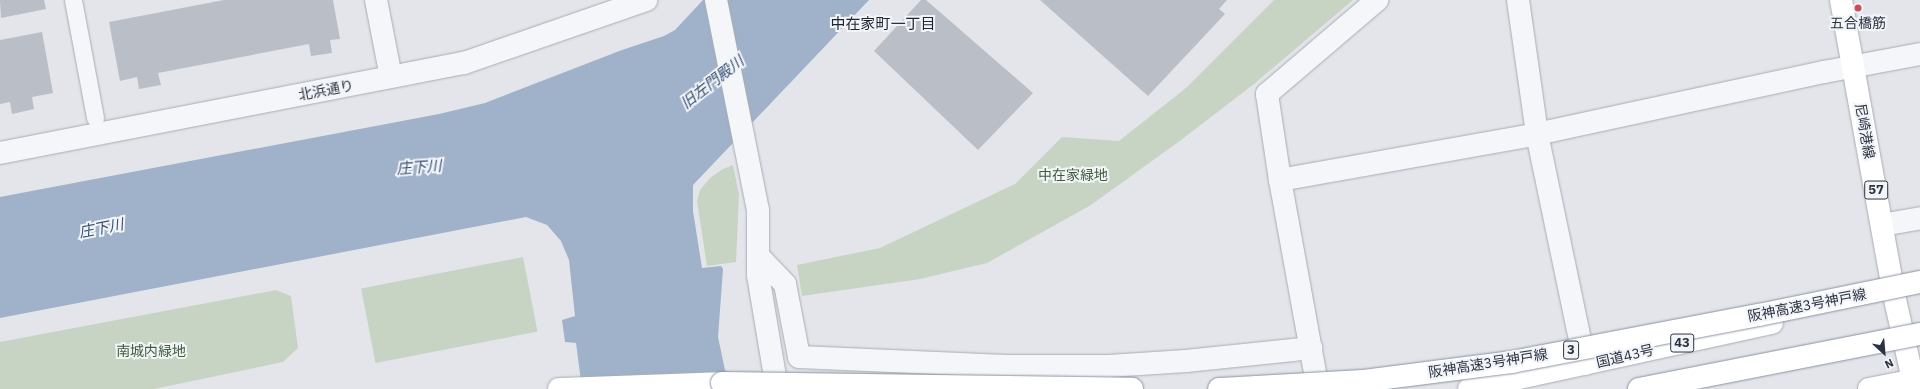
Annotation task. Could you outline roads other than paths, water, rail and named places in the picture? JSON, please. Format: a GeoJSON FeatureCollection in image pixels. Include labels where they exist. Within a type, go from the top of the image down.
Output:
{"type":"FeatureCollection","features":[{"type":"Feature","properties":{"kind":"main road","name":"尼崎港線"},"geometry":{"type":"LineString","coordinates":[[1841,0],[1894,296],[1916,383]]}},
{"type":"Feature","properties":{"kind":"main road","name":"阪神高速3号神戸線"},"geometry":{"type":"LineString","coordinates":[[1219,389],[1363,381],[1512,362],[1759,315],[1920,282]]}},
{"type":"Feature","properties":{"kind":"main road","name":"国道43号"},"geometry":{"type":"LineString","coordinates":[[1469,389],[1920,290]]}},
{"type":"Feature","properties":{"kind":"main road"},"geometry":{"type":"LineString","coordinates":[[1638,389],[1920,334]]}},
{"type":"Feature","properties":{"kind":"main road"},"geometry":{"type":"LineString","coordinates":[[559,389],[722,383],[1132,389]]}},
{"type":"Feature","properties":{"kind":"main road"},"geometry":{"type":"LineString","coordinates":[[1869,389],[1916,383]]}},
{"type":"Feature","properties":{"kind":"street"},"geometry":{"type":"LineString","coordinates":[[73,0],[95,118]]}},
{"type":"Feature","properties":{"kind":"street"},"geometry":{"type":"LineString","coordinates":[[376,0],[391,77]]}},
{"type":"Feature","properties":{"kind":"street","name":"北浜通り"},"geometry":{"type":"LineString","coordinates":[[0,154],[464,63],[646,0]]}},
{"type":"Feature","properties":{"kind":"street"},"geometry":{"type":"LineString","coordinates":[[716,0],[758,210],[758,275],[778,389]]}},
{"type":"Feature","properties":{"kind":"street"},"geometry":{"type":"LineString","coordinates":[[1518,0],[1537,134],[1585,364]]}},
{"type":"Feature","properties":{"kind":"street"},"geometry":{"type":"LineString","coordinates":[[1318,389],[1280,180],[1268,94],[1381,1]]}},
{"type":"Feature","properties":{"kind":"street"},"geometry":{"type":"LineString","coordinates":[[1280,180],[1537,134],[1853,66],[1920,54]]}},
{"type":"Feature","properties":{"kind":"street"},"geometry":{"type":"LineString","coordinates":[[1882,225],[1920,218]]}},
{"type":"Feature","properties":{"kind":"street"},"geometry":{"type":"LineString","coordinates":[[758,256],[785,284],[799,356],[1005,366],[1109,366],[1194,360],[1311,348]]}},
{"type":"Feature","properties":{"kind":"water"},"geometry":{"type":"Polygon","coordinates":[[[703,0],[869,0],[693,185],[693,211],[702,268],[721,266],[723,269],[718,337],[729,389],[582,389],[576,343],[565,342],[562,320],[575,316],[569,260],[561,241],[547,225],[526,217],[0,318],[0,197],[439,114],[485,103],[622,50],[664,36],[675,30],[703,0]]]}},
{"type":"Feature","properties":{"kind":"place","name":"五合橋筋"},"geometry":{"type":"Point","coordinates":[1858,8]}},
{"type":"Feature","properties":{"kind":"district","name":"中在家町一丁目"},"geometry":{"type":"Point","coordinates":[883,24]}},
{"type":"Feature","properties":{"kind":"water label","name":"旧左門殿川"},"geometry":{"type":"Point","coordinates":[712,82]}},
{"type":"Feature","properties":{"kind":"water label","name":"庄下川"},"geometry":{"type":"Point","coordinates":[419,167]}},
{"type":"Feature","properties":{"kind":"water label","name":"庄下川"},"geometry":{"type":"Point","coordinates":[101,228]}},
{"type":"Feature","properties":{"kind":"park label","name":"中在家緑地"},"geometry":{"type":"Point","coordinates":[1073,175]}},
{"type":"Feature","properties":{"kind":"park label","name":"南城内緑地"},"geometry":{"type":"Point","coordinates":[151,351]}}]}
